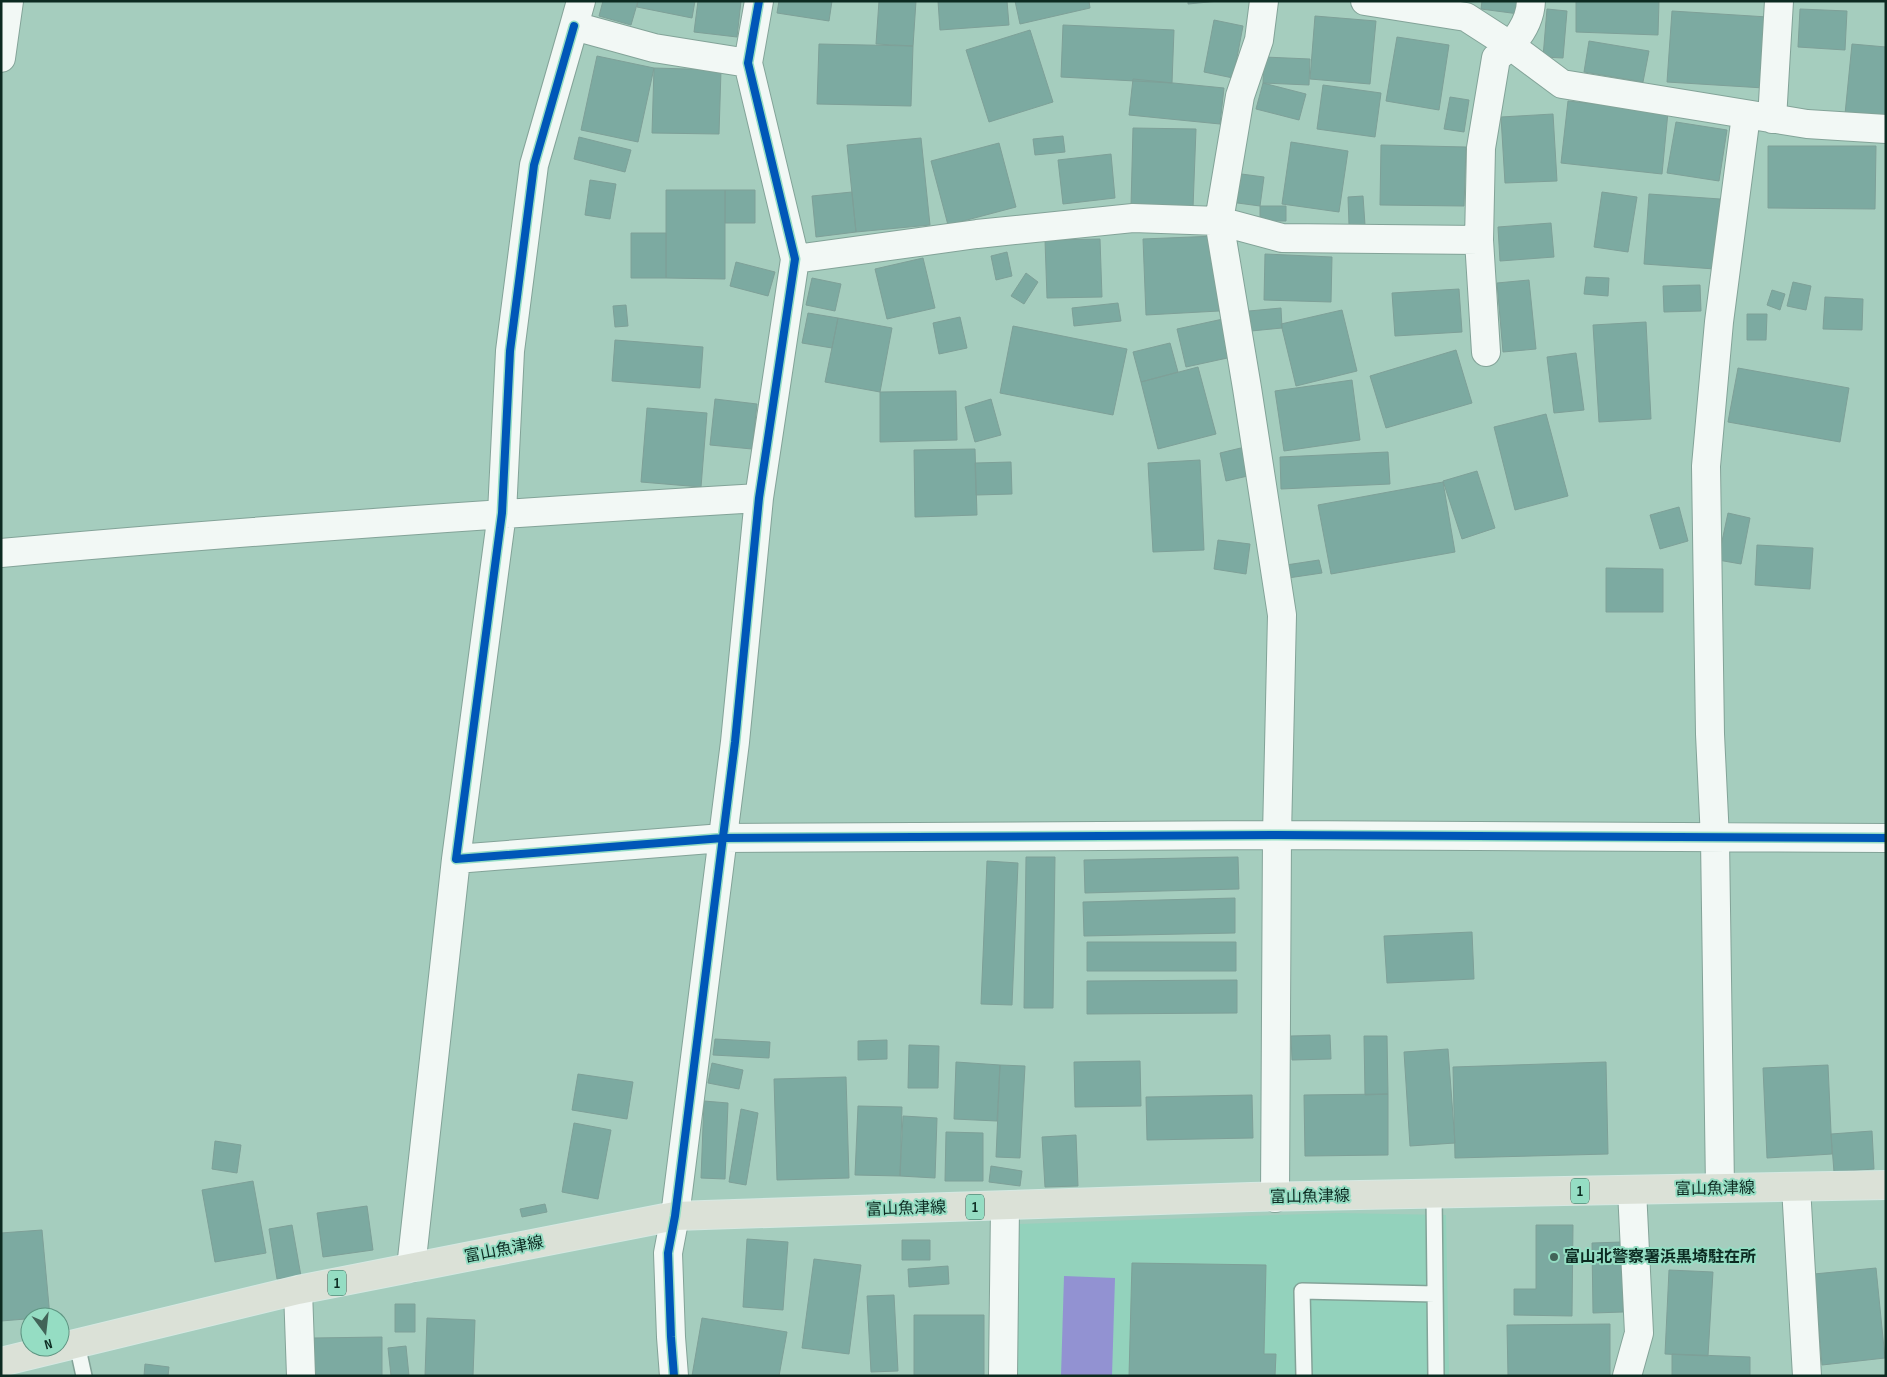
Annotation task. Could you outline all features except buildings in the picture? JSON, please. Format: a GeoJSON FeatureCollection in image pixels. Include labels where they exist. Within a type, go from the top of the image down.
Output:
{"type":"FeatureCollection","features":[{"type":"Feature","properties":{"kind":"main road","name":"富山魚津線"},"geometry":{"type":"LineString","coordinates":[[1,1362],[298,1290],[675,1216],[1434,1194],[1886,1186]]}},
{"type":"Feature","properties":{"kind":"street"},"geometry":{"type":"LineString","coordinates":[[1,58],[9,1]]}},
{"type":"Feature","properties":{"kind":"street"},"geometry":{"type":"LineString","coordinates":[[674,1376],[668,1253],[675,1216],[736,742],[758,498],[795,258],[748,63],[759,1]]}},
{"type":"Feature","properties":{"kind":"street"},"geometry":{"type":"LineString","coordinates":[[1264,1],[1259,40],[1240,96],[1219,221],[1282,615],[1277,835],[1275,1198]]}},
{"type":"Feature","properties":{"kind":"street"},"geometry":{"type":"LineString","coordinates":[[1365,1],[1405,4],[1466,16],[1511,46],[1562,84],[1807,124],[1886,129]]}},
{"type":"Feature","properties":{"kind":"street"},"geometry":{"type":"LineString","coordinates":[[1486,352],[1479,240],[1482,148],[1496,58],[1511,46],[1530,15],[1532,1]]}},
{"type":"Feature","properties":{"kind":"street"},"geometry":{"type":"LineString","coordinates":[[1720,1188],[1715,839],[1710,734],[1706,466],[1719,322],[1759,117],[1779,1]]}},
{"type":"Feature","properties":{"kind":"street"},"geometry":{"type":"LineString","coordinates":[[411,1268],[456,859],[502,513],[510,351],[534,165],[577,14],[654,48],[748,63]]}},
{"type":"Feature","properties":{"kind":"street"},"geometry":{"type":"LineString","coordinates":[[795,258],[977,234],[1134,218],[1219,221],[1282,238],[1479,240]]}},
{"type":"Feature","properties":{"kind":"street"},"geometry":{"type":"LineString","coordinates":[[1,553],[216,533],[502,513],[758,498]]}},
{"type":"Feature","properties":{"kind":"street"},"geometry":{"type":"LineString","coordinates":[[456,859],[723,838],[1277,835],[1715,839],[1886,838]]}},
{"type":"Feature","properties":{"kind":"street"},"geometry":{"type":"LineString","coordinates":[[1796,1187],[1807,1376]]}},
{"type":"Feature","properties":{"kind":"street"},"geometry":{"type":"LineString","coordinates":[[1627,1376],[1639,1333],[1632,1190]]}},
{"type":"Feature","properties":{"kind":"street"},"geometry":{"type":"LineString","coordinates":[[1003,1376],[1005,1206]]}},
{"type":"Feature","properties":{"kind":"street"},"geometry":{"type":"LineString","coordinates":[[298,1290],[301,1376]]}},
{"type":"Feature","properties":{"kind":"lane"},"geometry":{"type":"LineString","coordinates":[[1434,1194],[1436,1376]]}},
{"type":"Feature","properties":{"kind":"lane"},"geometry":{"type":"LineString","coordinates":[[1304,1376],[1302,1291],[1435,1294]]}},
{"type":"Feature","properties":{"kind":"lane"},"geometry":{"type":"LineString","coordinates":[[77,1344],[84,1376]]}},
{"type":"Feature","properties":{"kind":"shaded area"},"geometry":{"type":"Polygon","coordinates":[[[1338,1213],[1446,1215],[1449,1376],[1015,1376],[1019,1224],[1338,1213]]]}},
{"type":"Feature","properties":{"kind":"water"},"geometry":{"type":"Polygon","coordinates":[[[1064,1276],[1115,1278],[1112,1376],[1061,1376],[1064,1276]]]}},
{"type":"Feature","properties":{"kind":"cycle path"},"geometry":{"type":"LineString","coordinates":[[674,1376],[668,1253],[675,1216],[735,742],[759,498],[795,259],[748,63],[759,1]]}},
{"type":"Feature","properties":{"kind":"cycle path"},"geometry":{"type":"LineString","coordinates":[[574,26],[534,165],[510,351],[502,513],[456,859],[723,838],[1277,835],[1886,838]]}},
{"type":"Feature","properties":{"kind":"place","name":"富山北警察署浜黒埼駐在所"},"geometry":{"type":"Point","coordinates":[1554,1257]}}]}
